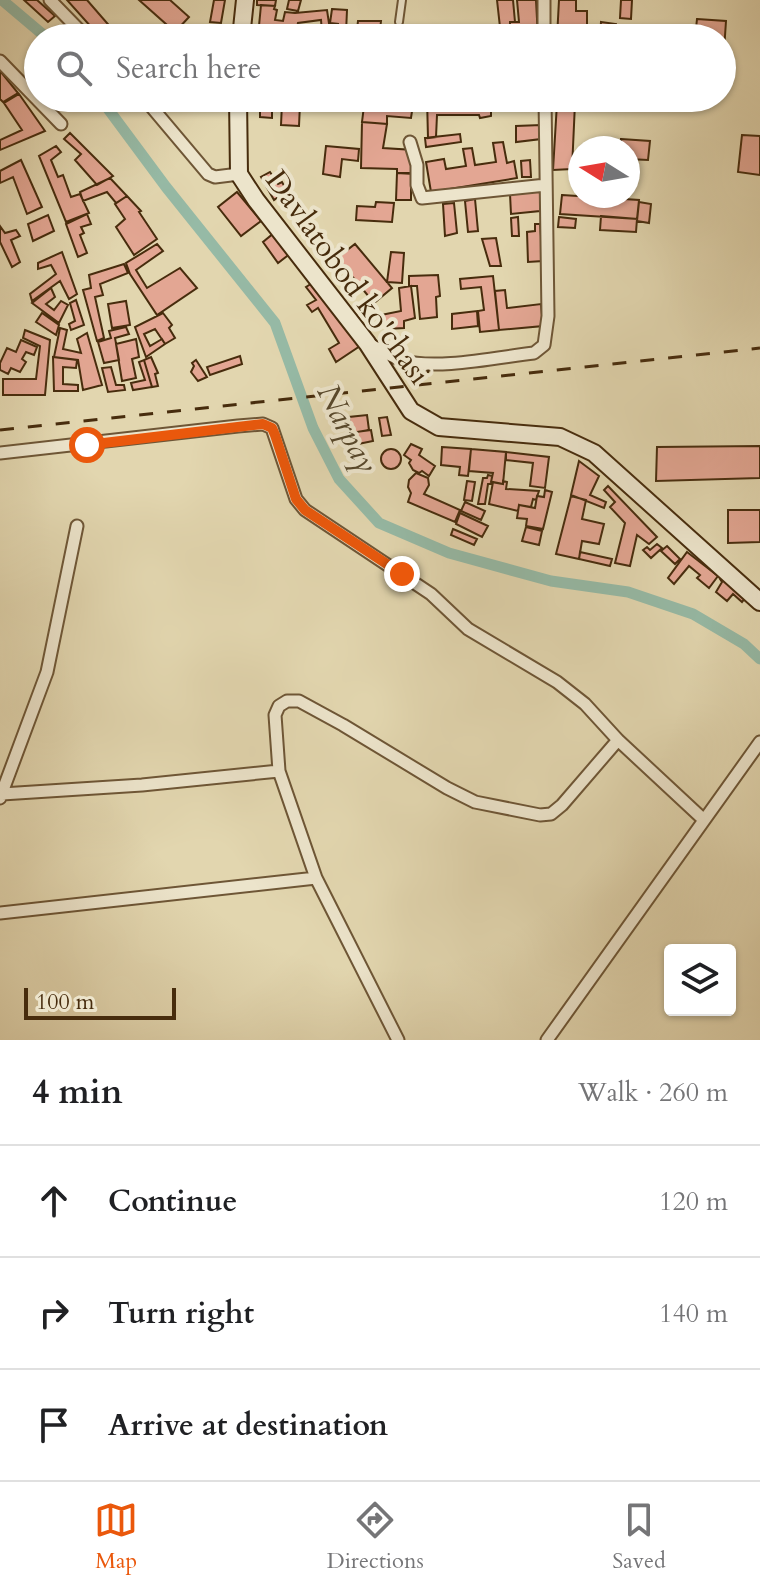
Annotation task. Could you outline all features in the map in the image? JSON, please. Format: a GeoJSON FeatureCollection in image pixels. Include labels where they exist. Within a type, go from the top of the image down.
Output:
{"type":"FeatureCollection","features":[{"type":"Feature","properties":{"kind":"street"},"geometry":{"type":"LineString","coordinates":[[50,0],[73,24]]}},
{"type":"Feature","properties":{"kind":"street"},"geometry":{"type":"LineString","coordinates":[[242,24],[245,0]]}},
{"type":"Feature","properties":{"kind":"street"},"geometry":{"type":"LineString","coordinates":[[544,0],[544,24]]}},
{"type":"Feature","properties":{"kind":"street"},"geometry":{"type":"LineString","coordinates":[[0,61],[24,86]]}},
{"type":"Feature","properties":{"kind":"street"},"geometry":{"type":"LineString","coordinates":[[49,112],[61,124]]}},
{"type":"Feature","properties":{"kind":"street"},"geometry":{"type":"LineString","coordinates":[[156,112],[208,174],[215,177],[239,174]]}},
{"type":"Feature","properties":{"kind":"street","name":"Davlatobod ko'chasi"},"geometry":{"type":"LineString","coordinates":[[238,112],[239,174],[367,343],[411,411],[439,427],[560,437],[594,453],[760,602]]}},
{"type":"Feature","properties":{"kind":"street"},"geometry":{"type":"LineString","coordinates":[[367,343],[401,360],[417,363],[534,353],[544,345],[548,316],[545,112]]}},
{"type":"Feature","properties":{"kind":"street"},"geometry":{"type":"LineString","coordinates":[[410,142],[422,198],[546,185]]}},
{"type":"Feature","properties":{"kind":"street"},"geometry":{"type":"LineString","coordinates":[[0,453],[238,426],[263,424],[272,428],[296,499],[305,510],[431,594],[468,629],[557,682],[585,704],[618,740],[704,820]]}},
{"type":"Feature","properties":{"kind":"street"},"geometry":{"type":"LineString","coordinates":[[77,526],[47,672],[1,796],[279,771]]}},
{"type":"Feature","properties":{"kind":"street"},"geometry":{"type":"LineString","coordinates":[[398,1040],[316,878],[279,771],[275,715],[279,706],[287,701],[299,701],[475,802],[540,815],[551,814],[562,805],[618,740]]}},
{"type":"Feature","properties":{"kind":"street"},"geometry":{"type":"LineString","coordinates":[[547,1040],[760,742]]}},
{"type":"Feature","properties":{"kind":"street"},"geometry":{"type":"LineString","coordinates":[[0,913],[316,878]]}},
{"type":"Feature","properties":{"kind":"lane"},"geometry":{"type":"LineString","coordinates":[[399,22],[402,0]]}},
{"type":"Feature","properties":{"kind":"building"},"geometry":{"type":"Polygon","coordinates":[[[24,0],[37,0],[55,16],[48,22],[24,0]]]}},
{"type":"Feature","properties":{"kind":"building"},"geometry":{"type":"Polygon","coordinates":[[[67,0],[87,0],[108,24],[88,24],[67,0]]]}},
{"type":"Feature","properties":{"kind":"building"},"geometry":{"type":"Polygon","coordinates":[[[139,0],[170,0],[189,17],[182,24],[166,24],[139,0]]]}},
{"type":"Feature","properties":{"kind":"building"},"geometry":{"type":"Polygon","coordinates":[[[214,0],[225,0],[221,23],[210,22],[214,0]]]}},
{"type":"Feature","properties":{"kind":"building"},"geometry":{"type":"Polygon","coordinates":[[[257,0],[276,0],[275,6],[257,5],[257,0]]]}},
{"type":"Feature","properties":{"kind":"building"},"geometry":{"type":"Polygon","coordinates":[[[289,0],[301,0],[298,11],[287,9],[289,0]]]}},
{"type":"Feature","properties":{"kind":"building"},"geometry":{"type":"Polygon","coordinates":[[[497,0],[513,0],[515,22],[500,24],[497,0]]]}},
{"type":"Feature","properties":{"kind":"building"},"geometry":{"type":"Polygon","coordinates":[[[517,0],[536,0],[537,24],[510,24],[519,22],[517,0]]]}},
{"type":"Feature","properties":{"kind":"building"},"geometry":{"type":"Polygon","coordinates":[[[559,0],[576,0],[576,11],[587,11],[587,24],[558,24],[559,0]]]}},
{"type":"Feature","properties":{"kind":"building"},"geometry":{"type":"Polygon","coordinates":[[[621,0],[632,0],[631,19],[620,18],[621,0]]]}},
{"type":"Feature","properties":{"kind":"building"},"geometry":{"type":"Polygon","coordinates":[[[261,5],[275,6],[275,20],[283,21],[285,12],[327,10],[329,24],[321,24],[321,20],[298,24],[259,24],[261,5]]]}},
{"type":"Feature","properties":{"kind":"building"},"geometry":{"type":"Polygon","coordinates":[[[332,9],[347,10],[346,24],[330,23],[332,9]]]}},
{"type":"Feature","properties":{"kind":"building"},"geometry":{"type":"Polygon","coordinates":[[[697,19],[726,21],[726,24],[696,24],[697,19]]]}},
{"type":"Feature","properties":{"kind":"building"},"geometry":{"type":"Polygon","coordinates":[[[358,21],[381,21],[381,24],[358,24],[358,21]]]}},
{"type":"Feature","properties":{"kind":"building"},"geometry":{"type":"Polygon","coordinates":[[[0,71],[18,93],[3,102],[0,99],[0,71]]]}},
{"type":"Feature","properties":{"kind":"building"},"geometry":{"type":"Polygon","coordinates":[[[19,94],[24,101],[24,112],[32,112],[45,131],[0,150],[0,140],[22,130],[4,103],[19,94]]]}},
{"type":"Feature","properties":{"kind":"building"},"geometry":{"type":"Polygon","coordinates":[[[260,112],[272,112],[272,118],[260,117],[260,112]]]}},
{"type":"Feature","properties":{"kind":"building"},"geometry":{"type":"Polygon","coordinates":[[[282,112],[300,112],[299,126],[281,125],[282,112]]]}},
{"type":"Feature","properties":{"kind":"building"},"geometry":{"type":"Polygon","coordinates":[[[363,112],[412,112],[411,118],[387,116],[387,124],[362,122],[363,112]]]}},
{"type":"Feature","properties":{"kind":"building"},"geometry":{"type":"Polygon","coordinates":[[[427,112],[491,112],[491,116],[480,118],[479,115],[437,115],[436,137],[428,138],[427,112]]]}},
{"type":"Feature","properties":{"kind":"building"},"geometry":{"type":"Polygon","coordinates":[[[556,112],[575,112],[574,136],[568,136],[568,169],[553,170],[556,112]]]}},
{"type":"Feature","properties":{"kind":"building"},"geometry":{"type":"Polygon","coordinates":[[[362,122],[387,124],[383,148],[414,150],[414,174],[397,173],[397,169],[361,168],[362,122]]]}},
{"type":"Feature","properties":{"kind":"building"},"geometry":{"type":"Polygon","coordinates":[[[541,125],[541,139],[516,142],[516,126],[541,125]]]}},
{"type":"Feature","properties":{"kind":"building"},"geometry":{"type":"Polygon","coordinates":[[[70,133],[113,176],[97,185],[75,160],[81,154],[64,139],[70,133]]]}},
{"type":"Feature","properties":{"kind":"building"},"geometry":{"type":"Polygon","coordinates":[[[460,134],[461,142],[426,147],[425,138],[460,134]]]}},
{"type":"Feature","properties":{"kind":"building"},"geometry":{"type":"Polygon","coordinates":[[[742,135],[760,136],[760,175],[738,172],[742,135]]]}},
{"type":"Feature","properties":{"kind":"building"},"geometry":{"type":"Polygon","coordinates":[[[640,140],[650,141],[648,160],[640,160],[640,140]]]}},
{"type":"Feature","properties":{"kind":"building"},"geometry":{"type":"Polygon","coordinates":[[[503,142],[507,163],[514,161],[517,178],[431,192],[426,162],[444,159],[446,169],[466,166],[463,149],[472,148],[475,165],[496,162],[493,143],[503,142]]]}},
{"type":"Feature","properties":{"kind":"building"},"geometry":{"type":"Polygon","coordinates":[[[56,146],[61,152],[51,160],[58,177],[63,175],[71,197],[80,194],[89,213],[66,222],[39,156],[56,146]]]}},
{"type":"Feature","properties":{"kind":"building"},"geometry":{"type":"Polygon","coordinates":[[[326,146],[359,149],[358,161],[342,159],[340,177],[323,174],[326,146]]]}},
{"type":"Feature","properties":{"kind":"building"},"geometry":{"type":"Polygon","coordinates":[[[21,160],[42,207],[27,214],[13,177],[0,183],[0,171],[21,160]]]}},
{"type":"Feature","properties":{"kind":"building"},"geometry":{"type":"Polygon","coordinates":[[[530,160],[531,177],[522,177],[521,161],[530,160]]]}},
{"type":"Feature","properties":{"kind":"building"},"geometry":{"type":"Polygon","coordinates":[[[270,172],[287,191],[274,200],[261,177],[270,172]]]}},
{"type":"Feature","properties":{"kind":"building"},"geometry":{"type":"Polygon","coordinates":[[[397,173],[411,173],[411,200],[396,200],[397,173]]]}},
{"type":"Feature","properties":{"kind":"building"},"geometry":{"type":"Polygon","coordinates":[[[110,178],[127,196],[116,203],[107,192],[83,201],[80,192],[110,178]]]}},
{"type":"Feature","properties":{"kind":"building"},"geometry":{"type":"Polygon","coordinates":[[[540,191],[540,211],[511,214],[510,194],[540,191]]]}},
{"type":"Feature","properties":{"kind":"building"},"geometry":{"type":"Polygon","coordinates":[[[237,192],[261,221],[241,236],[218,207],[237,192]]]}},
{"type":"Feature","properties":{"kind":"building"},"geometry":{"type":"Polygon","coordinates":[[[562,195],[568,195],[568,208],[638,208],[637,219],[560,214],[562,195]]]}},
{"type":"Feature","properties":{"kind":"building"},"geometry":{"type":"Polygon","coordinates":[[[127,196],[141,211],[157,239],[134,255],[116,227],[125,219],[115,204],[127,196]]]}},
{"type":"Feature","properties":{"kind":"building"},"geometry":{"type":"Polygon","coordinates":[[[475,199],[478,231],[468,232],[465,201],[475,199]]]}},
{"type":"Feature","properties":{"kind":"building"},"geometry":{"type":"Polygon","coordinates":[[[376,202],[394,203],[392,222],[356,220],[357,206],[375,207],[376,202]]]}},
{"type":"Feature","properties":{"kind":"building"},"geometry":{"type":"Polygon","coordinates":[[[640,202],[651,204],[649,223],[637,221],[640,202]]]}},
{"type":"Feature","properties":{"kind":"building"},"geometry":{"type":"Polygon","coordinates":[[[454,203],[457,233],[445,236],[443,204],[454,203]]]}},
{"type":"Feature","properties":{"kind":"building"},"geometry":{"type":"Polygon","coordinates":[[[87,214],[91,224],[81,227],[84,233],[80,235],[87,253],[78,257],[66,224],[87,214]]]}},
{"type":"Feature","properties":{"kind":"building"},"geometry":{"type":"Polygon","coordinates":[[[48,215],[54,231],[33,241],[28,224],[48,215]]]}},
{"type":"Feature","properties":{"kind":"building"},"geometry":{"type":"Polygon","coordinates":[[[601,216],[637,219],[636,232],[600,230],[601,216]]]}},
{"type":"Feature","properties":{"kind":"building"},"geometry":{"type":"Polygon","coordinates":[[[518,217],[519,236],[512,236],[511,218],[518,217]]]}},
{"type":"Feature","properties":{"kind":"building"},"geometry":{"type":"Polygon","coordinates":[[[559,217],[576,219],[575,228],[558,227],[559,217]]]}},
{"type":"Feature","properties":{"kind":"building"},"geometry":{"type":"Polygon","coordinates":[[[535,224],[540,224],[543,261],[528,262],[527,232],[535,231],[535,224]]]}},
{"type":"Feature","properties":{"kind":"building"},"geometry":{"type":"Polygon","coordinates":[[[0,226],[5,233],[16,230],[20,236],[11,240],[20,262],[12,267],[0,242],[0,226]]]}},
{"type":"Feature","properties":{"kind":"building"},"geometry":{"type":"Polygon","coordinates":[[[274,233],[291,253],[278,263],[263,242],[274,233]]]}},
{"type":"Feature","properties":{"kind":"building"},"geometry":{"type":"Polygon","coordinates":[[[496,238],[501,266],[490,266],[482,239],[496,238]]]}},
{"type":"Feature","properties":{"kind":"building"},"geometry":{"type":"Polygon","coordinates":[[[157,244],[163,251],[136,270],[147,288],[180,268],[197,288],[157,315],[126,263],[157,244]]]}},
{"type":"Feature","properties":{"kind":"building"},"geometry":{"type":"Polygon","coordinates":[[[355,244],[392,288],[374,303],[337,258],[355,244]]]}},
{"type":"Feature","properties":{"kind":"building"},"geometry":{"type":"Polygon","coordinates":[[[62,252],[77,294],[69,299],[60,281],[32,301],[30,294],[56,274],[51,265],[38,269],[38,263],[62,252]]]}},
{"type":"Feature","properties":{"kind":"building"},"geometry":{"type":"Polygon","coordinates":[[[391,252],[404,253],[402,283],[387,282],[391,252]]]}},
{"type":"Feature","properties":{"kind":"building"},"geometry":{"type":"Polygon","coordinates":[[[124,264],[128,273],[100,284],[103,295],[95,297],[104,338],[97,341],[83,290],[91,288],[89,275],[124,264]]]}},
{"type":"Feature","properties":{"kind":"building"},"geometry":{"type":"Polygon","coordinates":[[[438,275],[440,296],[436,297],[437,317],[420,319],[417,286],[409,286],[409,276],[438,275]]]}},
{"type":"Feature","properties":{"kind":"building"},"geometry":{"type":"Polygon","coordinates":[[[493,276],[499,330],[480,332],[478,311],[484,310],[481,287],[461,289],[460,279],[493,276]]]}},
{"type":"Feature","properties":{"kind":"building"},"geometry":{"type":"Polygon","coordinates":[[[314,282],[360,346],[336,362],[329,349],[339,343],[318,308],[312,312],[307,305],[316,300],[306,287],[314,282]]]}},
{"type":"Feature","properties":{"kind":"building"},"geometry":{"type":"Polygon","coordinates":[[[411,286],[415,318],[404,321],[404,328],[386,329],[381,315],[401,311],[399,288],[411,286]]]}},
{"type":"Feature","properties":{"kind":"building"},"geometry":{"type":"Polygon","coordinates":[[[51,288],[55,297],[46,304],[54,310],[61,301],[68,305],[59,323],[32,303],[51,288]]]}},
{"type":"Feature","properties":{"kind":"building"},"geometry":{"type":"Polygon","coordinates":[[[505,290],[507,308],[541,304],[543,326],[499,330],[495,291],[505,290]]]}},
{"type":"Feature","properties":{"kind":"building"},"geometry":{"type":"Polygon","coordinates":[[[76,300],[84,325],[71,330],[69,324],[75,321],[70,303],[76,300]]]}},
{"type":"Feature","properties":{"kind":"building"},"geometry":{"type":"Polygon","coordinates":[[[126,301],[130,325],[112,328],[108,304],[126,301]]]}},
{"type":"Feature","properties":{"kind":"building"},"geometry":{"type":"Polygon","coordinates":[[[477,311],[478,326],[452,329],[452,314],[477,311]]]}},
{"type":"Feature","properties":{"kind":"building"},"geometry":{"type":"Polygon","coordinates":[[[42,313],[59,325],[56,335],[36,322],[42,313]]]}},
{"type":"Feature","properties":{"kind":"building"},"geometry":{"type":"Polygon","coordinates":[[[163,313],[172,325],[169,328],[175,338],[146,357],[135,327],[163,313]],[[155,329],[144,334],[150,346],[162,339],[155,329]]]}},
{"type":"Feature","properties":{"kind":"building"},"geometry":{"type":"Polygon","coordinates":[[[126,327],[129,334],[115,338],[119,360],[104,363],[98,342],[111,338],[109,331],[126,327]]]}},
{"type":"Feature","properties":{"kind":"building"},"geometry":{"type":"Polygon","coordinates":[[[60,328],[67,330],[63,349],[81,353],[77,339],[87,333],[102,385],[83,390],[78,360],[54,357],[60,328]]]}},
{"type":"Feature","properties":{"kind":"building"},"geometry":{"type":"Polygon","coordinates":[[[25,330],[50,340],[45,395],[3,395],[3,379],[36,379],[40,346],[23,338],[25,330]]]}},
{"type":"Feature","properties":{"kind":"building"},"geometry":{"type":"Polygon","coordinates":[[[136,339],[139,357],[132,359],[136,378],[122,381],[116,344],[136,339]]]}},
{"type":"Feature","properties":{"kind":"building"},"geometry":{"type":"Polygon","coordinates":[[[21,340],[37,347],[34,355],[26,352],[22,359],[26,362],[20,372],[11,368],[8,374],[0,370],[7,348],[16,352],[21,340]]]}},
{"type":"Feature","properties":{"kind":"building"},"geometry":{"type":"Polygon","coordinates":[[[240,356],[242,364],[210,375],[207,367],[240,356]]]}},
{"type":"Feature","properties":{"kind":"building"},"geometry":{"type":"Polygon","coordinates":[[[53,357],[77,360],[76,368],[63,367],[63,384],[78,385],[78,391],[54,391],[53,357]]]}},
{"type":"Feature","properties":{"kind":"building"},"geometry":{"type":"Polygon","coordinates":[[[151,357],[158,373],[155,374],[158,386],[152,387],[144,360],[151,357]]]}},
{"type":"Feature","properties":{"kind":"building"},"geometry":{"type":"Polygon","coordinates":[[[144,360],[152,387],[133,390],[131,383],[145,380],[139,362],[144,360]]]}},
{"type":"Feature","properties":{"kind":"building"},"geometry":{"type":"Polygon","coordinates":[[[196,360],[207,377],[198,381],[191,372],[192,363],[196,360]]]}},
{"type":"Feature","properties":{"kind":"building"},"geometry":{"type":"Polygon","coordinates":[[[111,367],[116,385],[124,385],[125,390],[108,392],[102,368],[111,367]]]}},
{"type":"Feature","properties":{"kind":"building"},"geometry":{"type":"Polygon","coordinates":[[[367,415],[369,430],[351,433],[349,417],[367,415]]]}},
{"type":"Feature","properties":{"kind":"building"},"geometry":{"type":"Polygon","coordinates":[[[387,417],[391,435],[382,436],[379,418],[387,417]]]}},
{"type":"Feature","properties":{"kind":"building"},"geometry":{"type":"Polygon","coordinates":[[[371,430],[373,441],[358,444],[356,432],[371,430]]]}},
{"type":"Feature","properties":{"kind":"building"},"geometry":{"type":"Polygon","coordinates":[[[411,444],[422,449],[419,455],[435,466],[429,476],[413,470],[409,463],[411,460],[404,455],[411,444]]]}},
{"type":"Feature","properties":{"kind":"building"},"geometry":{"type":"Polygon","coordinates":[[[760,446],[760,478],[656,481],[657,447],[760,446]]]}},
{"type":"Feature","properties":{"kind":"building"},"geometry":{"type":"Polygon","coordinates":[[[442,447],[471,449],[468,476],[459,475],[460,467],[441,465],[442,447]]]}},
{"type":"Feature","properties":{"kind":"building"},"geometry":{"type":"Polygon","coordinates":[[[387,449],[395,449],[401,459],[395,469],[387,469],[381,463],[381,455],[387,449]]]}},
{"type":"Feature","properties":{"kind":"building"},"geometry":{"type":"Polygon","coordinates":[[[471,449],[506,452],[503,484],[491,482],[493,473],[469,471],[471,449]]]}},
{"type":"Feature","properties":{"kind":"building"},"geometry":{"type":"Polygon","coordinates":[[[506,452],[549,457],[545,488],[530,486],[533,463],[506,460],[506,452]]]}},
{"type":"Feature","properties":{"kind":"building"},"geometry":{"type":"Polygon","coordinates":[[[579,461],[599,476],[590,495],[606,502],[604,508],[571,495],[579,461]]]}},
{"type":"Feature","properties":{"kind":"building"},"geometry":{"type":"Polygon","coordinates":[[[416,473],[428,478],[429,485],[424,494],[460,510],[455,522],[408,502],[411,493],[409,480],[416,473]]]}},
{"type":"Feature","properties":{"kind":"building"},"geometry":{"type":"Polygon","coordinates":[[[492,476],[485,504],[478,504],[483,478],[492,476]]]}},
{"type":"Feature","properties":{"kind":"building"},"geometry":{"type":"Polygon","coordinates":[[[467,481],[475,482],[472,501],[464,500],[467,481]]]}},
{"type":"Feature","properties":{"kind":"building"},"geometry":{"type":"Polygon","coordinates":[[[503,481],[507,482],[506,489],[539,491],[531,507],[519,505],[518,511],[489,504],[493,482],[503,484],[503,481]]]}},
{"type":"Feature","properties":{"kind":"building"},"geometry":{"type":"Polygon","coordinates":[[[608,486],[657,537],[649,544],[637,535],[630,566],[615,563],[625,523],[610,507],[615,502],[604,490],[608,486]]]}},
{"type":"Feature","properties":{"kind":"building"},"geometry":{"type":"Polygon","coordinates":[[[545,490],[552,492],[543,529],[526,526],[527,519],[517,518],[519,505],[535,508],[537,496],[544,497],[545,490]]]}},
{"type":"Feature","properties":{"kind":"building"},"geometry":{"type":"Polygon","coordinates":[[[571,496],[586,500],[582,519],[604,524],[599,544],[582,541],[579,559],[556,554],[571,496]]]}},
{"type":"Feature","properties":{"kind":"building"},"geometry":{"type":"Polygon","coordinates":[[[465,502],[485,511],[481,520],[461,511],[465,502]]]}},
{"type":"Feature","properties":{"kind":"building"},"geometry":{"type":"Polygon","coordinates":[[[728,510],[760,510],[760,542],[728,543],[728,510]]]}},
{"type":"Feature","properties":{"kind":"building"},"geometry":{"type":"Polygon","coordinates":[[[460,513],[488,526],[482,537],[456,524],[460,513]]]}},
{"type":"Feature","properties":{"kind":"building"},"geometry":{"type":"Polygon","coordinates":[[[526,527],[542,531],[539,545],[522,541],[526,527]]]}},
{"type":"Feature","properties":{"kind":"building"},"geometry":{"type":"Polygon","coordinates":[[[453,529],[477,539],[474,545],[451,535],[453,529]]]}},
{"type":"Feature","properties":{"kind":"building"},"geometry":{"type":"Polygon","coordinates":[[[657,544],[662,548],[651,558],[643,550],[647,547],[650,550],[657,544]]]}},
{"type":"Feature","properties":{"kind":"building"},"geometry":{"type":"Polygon","coordinates":[[[667,546],[680,559],[675,564],[661,551],[667,546]]]}},
{"type":"Feature","properties":{"kind":"building"},"geometry":{"type":"Polygon","coordinates":[[[580,552],[612,559],[610,566],[579,559],[580,552]]]}},
{"type":"Feature","properties":{"kind":"building"},"geometry":{"type":"Polygon","coordinates":[[[687,552],[718,576],[709,588],[689,566],[674,584],[668,578],[687,552]]]}},
{"type":"Feature","properties":{"kind":"building"},"geometry":{"type":"Polygon","coordinates":[[[722,577],[746,597],[742,602],[733,594],[727,601],[716,592],[722,577]]]}},
{"type":"Feature","properties":{"kind":"waterway","name":"Narpay"},"geometry":{"type":"LineString","coordinates":[[2,0],[30,24]]}},
{"type":"Feature","properties":{"kind":"waterway","name":"Narpay"},"geometry":{"type":"LineString","coordinates":[[110,112],[275,323],[313,428],[339,479],[379,523],[449,553],[551,581],[628,592],[693,614],[744,644],[760,659]]}},
{"type":"Feature","properties":{"kind":"railway"},"geometry":{"type":"LineString","coordinates":[[0,430],[760,348]]}},
{"type":"Feature","properties":{"kind":"route"},"geometry":{"type":"LineString","coordinates":[[87,445],[263,424],[272,428],[296,499],[305,510],[402,574]]}}]}
